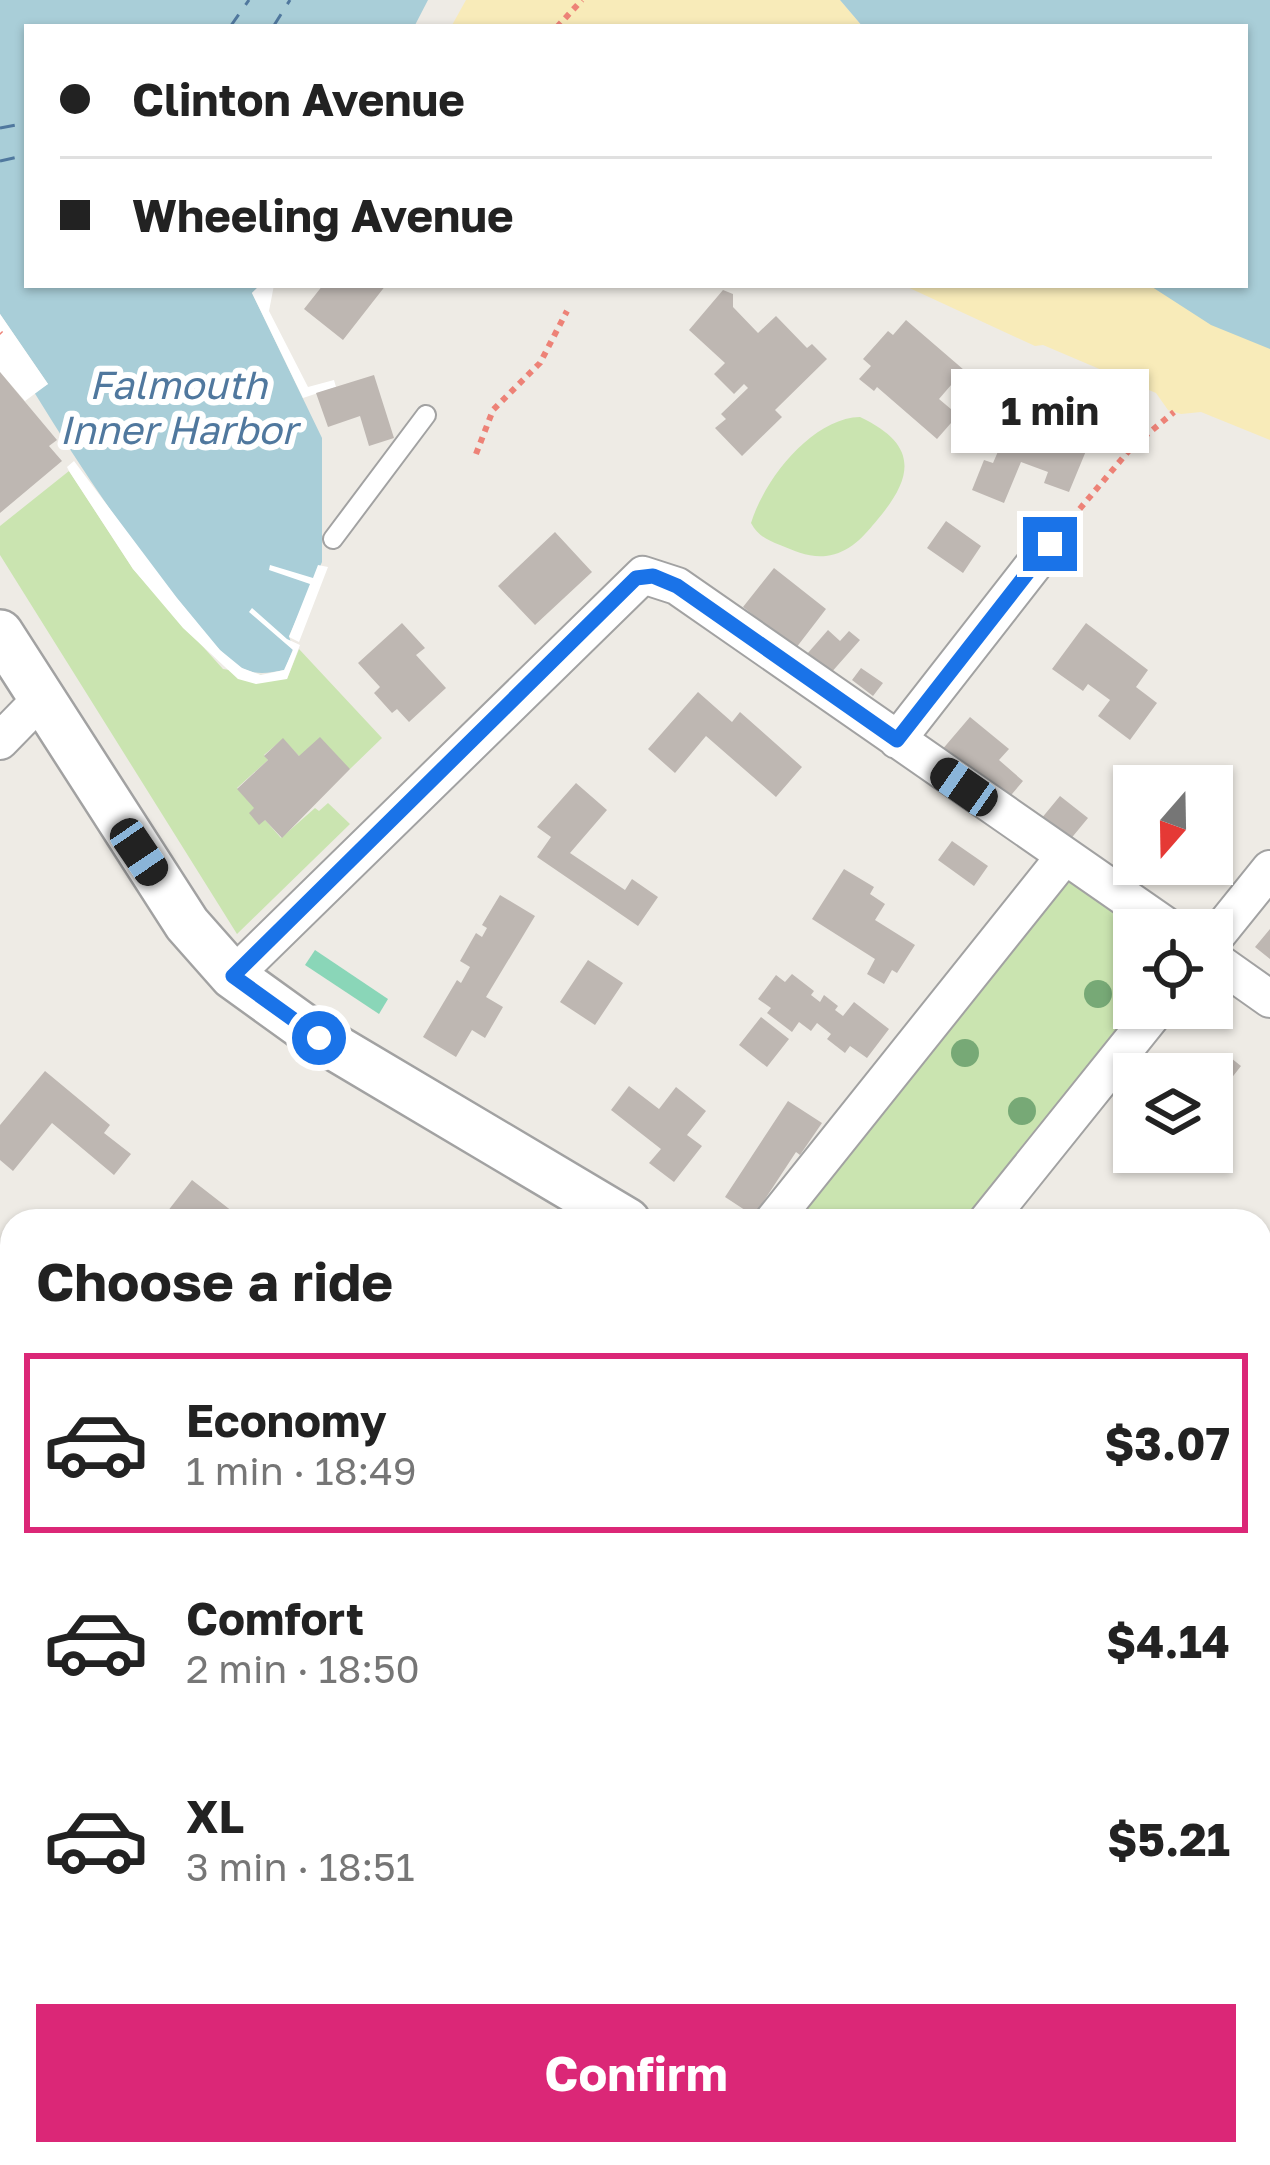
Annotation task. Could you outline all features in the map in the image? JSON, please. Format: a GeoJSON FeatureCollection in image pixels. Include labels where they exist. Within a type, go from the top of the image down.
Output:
{"type":"FeatureCollection","features":[{"type":"Feature","properties":{"kind":"street"},"geometry":{"type":"LineString","coordinates":[[897,740],[1050,544]]}},
{"type":"Feature","properties":{"kind":"street"},"geometry":{"type":"LineString","coordinates":[[233,976],[636,578],[653,576],[677,586],[1141,909]]}},
{"type":"Feature","properties":{"kind":"street"},"geometry":{"type":"LineString","coordinates":[[0,633],[187,924],[233,976],[319,1038],[607,1209]]}},
{"type":"Feature","properties":{"kind":"street"},"geometry":{"type":"LineString","coordinates":[[0,741],[43,698]]}},
{"type":"Feature","properties":{"kind":"street"},"geometry":{"type":"LineString","coordinates":[[783,1209],[1064,857]]}},
{"type":"Feature","properties":{"kind":"street"},"geometry":{"type":"LineString","coordinates":[[1233,915],[1270,869]]}},
{"type":"Feature","properties":{"kind":"street"},"geometry":{"type":"LineString","coordinates":[[1233,973],[1270,999]]}},
{"type":"Feature","properties":{"kind":"street"},"geometry":{"type":"LineString","coordinates":[[997,1209],[1141,1029]]}},
{"type":"Feature","properties":{"kind":"lane"},"geometry":{"type":"LineString","coordinates":[[333,539],[426,415]]}},
{"type":"Feature","properties":{"kind":"path"},"geometry":{"type":"LineString","coordinates":[[560,24],[582,0]]}},
{"type":"Feature","properties":{"kind":"path"},"geometry":{"type":"LineString","coordinates":[[476,454],[493,410],[540,363],[566,311]]}},
{"type":"Feature","properties":{"kind":"path"},"geometry":{"type":"LineString","coordinates":[[1050,544],[1132,447],[1174,412]]}},
{"type":"Feature","properties":{"kind":"green space"},"geometry":{"type":"Polygon","coordinates":[[[860,417],[892,438],[904,462],[899,488],[873,525],[849,547],[826,556],[797,552],[760,534],[751,523],[757,506],[792,454],[825,428],[860,417]]]}},
{"type":"Feature","properties":{"kind":"green space"},"geometry":{"type":"Polygon","coordinates":[[[69,471],[133,569],[223,669],[287,679],[299,649],[382,738],[350,769],[299,756],[283,739],[237,788],[281,838],[315,808],[319,811],[328,803],[350,824],[237,934],[0,555],[0,526],[69,471]]]}},
{"type":"Feature","properties":{"kind":"green space"},"geometry":{"type":"Polygon","coordinates":[[[1068,876],[1119,909],[1113,909],[1113,1029],[1125,1029],[981,1209],[795,1209],[1068,876]]]}},
{"type":"Feature","properties":{"kind":"green space"},"geometry":{"type":"Polygon","coordinates":[[[315,950],[388,999],[379,1014],[305,965],[315,950]]]}},
{"type":"Feature","properties":{"kind":"sand"},"geometry":{"type":"Polygon","coordinates":[[[466,0],[840,0],[860,24],[453,24],[466,0]]]}},
{"type":"Feature","properties":{"kind":"sand"},"geometry":{"type":"Polygon","coordinates":[[[909,288],[1202,288],[1270,329],[1270,440],[1201,412],[1168,410],[1156,393],[1043,345],[1035,346],[909,288]]]}},
{"type":"Feature","properties":{"kind":"water","name":"Falmouth Inner Harbor"},"geometry":{"type":"Polygon","coordinates":[[[0,0],[428,0],[416,24],[24,24],[24,288],[257,288],[252,293],[322,438],[322,562],[289,636],[293,649],[285,670],[256,673],[232,661],[162,580],[34,392],[48,384],[0,314],[0,0]]]}},
{"type":"Feature","properties":{"kind":"water"},"geometry":{"type":"Polygon","coordinates":[[[840,0],[1270,0],[1270,349],[1211,325],[1154,288],[1248,288],[1248,24],[860,24],[840,0]]]}},
{"type":"Feature","properties":{"kind":"pier"},"geometry":{"type":"Polygon","coordinates":[[[257,288],[273,288],[269,311],[308,387],[334,380],[336,387],[303,398],[252,293],[257,288]]]}},
{"type":"Feature","properties":{"kind":"pier"},"geometry":{"type":"Polygon","coordinates":[[[0,314],[48,384],[25,401],[0,372],[0,314]]]}},
{"type":"Feature","properties":{"kind":"pier"},"geometry":{"type":"Polygon","coordinates":[[[74,461],[177,598],[220,650],[242,668],[261,675],[284,670],[293,650],[249,612],[252,608],[300,645],[287,679],[256,684],[238,679],[183,628],[133,569],[69,471],[74,461]]]}},
{"type":"Feature","properties":{"kind":"pier"},"geometry":{"type":"Polygon","coordinates":[[[270,565],[313,578],[318,565],[328,567],[299,642],[289,637],[310,584],[269,570],[270,565]]]}},
{"type":"Feature","properties":{"kind":"building"},"geometry":{"type":"Polygon","coordinates":[[[321,288],[384,288],[343,340],[304,309],[321,288]]]}},
{"type":"Feature","properties":{"kind":"building"},"geometry":{"type":"Polygon","coordinates":[[[723,290],[733,294],[733,307],[758,333],[776,316],[807,348],[812,344],[827,359],[775,410],[782,417],[742,456],[715,428],[726,419],[721,414],[748,388],[744,384],[734,394],[714,374],[725,363],[689,330],[723,290]]]}},
{"type":"Feature","properties":{"kind":"building"},"geometry":{"type":"Polygon","coordinates":[[[906,320],[964,370],[939,399],[958,415],[937,439],[877,387],[874,391],[859,379],[871,366],[863,359],[888,331],[893,335],[906,320]]]}},
{"type":"Feature","properties":{"kind":"building"},"geometry":{"type":"Polygon","coordinates":[[[0,372],[57,440],[49,446],[62,461],[0,513],[0,372]]]}},
{"type":"Feature","properties":{"kind":"building"},"geometry":{"type":"Polygon","coordinates":[[[374,375],[394,438],[369,446],[360,416],[328,427],[316,393],[374,375]]]}},
{"type":"Feature","properties":{"kind":"building"},"geometry":{"type":"Polygon","coordinates":[[[1019,403],[1055,417],[1059,406],[1084,416],[1080,428],[1093,434],[1069,492],[1044,483],[1048,472],[1021,462],[1004,503],[972,490],[984,460],[993,463],[1019,403]]]}},
{"type":"Feature","properties":{"kind":"building"},"geometry":{"type":"Polygon","coordinates":[[[946,521],[981,546],[963,573],[927,548],[946,521]]]}},
{"type":"Feature","properties":{"kind":"building"},"geometry":{"type":"Polygon","coordinates":[[[555,532],[592,572],[535,625],[498,586],[555,532]]]}},
{"type":"Feature","properties":{"kind":"building"},"geometry":{"type":"Polygon","coordinates":[[[774,568],[826,609],[796,648],[743,607],[774,568]]]}},
{"type":"Feature","properties":{"kind":"building"},"geometry":{"type":"Polygon","coordinates":[[[402,623],[425,648],[416,655],[446,688],[409,722],[397,709],[392,713],[374,693],[380,687],[358,663],[402,623]]]}},
{"type":"Feature","properties":{"kind":"building"},"geometry":{"type":"Polygon","coordinates":[[[1086,623],[1148,670],[1136,687],[1157,703],[1130,740],[1098,716],[1110,700],[1088,684],[1083,691],[1052,669],[1086,623]]]}},
{"type":"Feature","properties":{"kind":"building"},"geometry":{"type":"Polygon","coordinates":[[[828,630],[840,641],[849,631],[860,640],[830,674],[807,654],[828,630]]]}},
{"type":"Feature","properties":{"kind":"building"},"geometry":{"type":"Polygon","coordinates":[[[861,668],[883,683],[873,696],[852,680],[861,668]]]}},
{"type":"Feature","properties":{"kind":"building"},"geometry":{"type":"Polygon","coordinates":[[[698,692],[732,722],[740,712],[802,767],[776,797],[706,736],[675,773],[648,749],[698,692]]]}},
{"type":"Feature","properties":{"kind":"building"},"geometry":{"type":"Polygon","coordinates":[[[970,717],[1009,749],[999,760],[1023,781],[1006,801],[941,751],[970,717]]]}},
{"type":"Feature","properties":{"kind":"building"},"geometry":{"type":"Polygon","coordinates":[[[320,737],[350,769],[282,838],[265,820],[259,825],[249,813],[254,808],[237,789],[283,738],[299,756],[320,737]]]}},
{"type":"Feature","properties":{"kind":"building"},"geometry":{"type":"Polygon","coordinates":[[[576,783],[607,810],[570,853],[625,890],[632,879],[658,897],[638,926],[537,857],[551,837],[537,827],[576,783]]]}},
{"type":"Feature","properties":{"kind":"building"},"geometry":{"type":"Polygon","coordinates":[[[1060,796],[1088,818],[1069,841],[1041,819],[1060,796]]]}},
{"type":"Feature","properties":{"kind":"building"},"geometry":{"type":"Polygon","coordinates":[[[952,841],[988,866],[974,886],[938,860],[952,841]]]}},
{"type":"Feature","properties":{"kind":"building"},"geometry":{"type":"Polygon","coordinates":[[[844,869],[874,887],[870,894],[885,904],[875,920],[915,945],[884,984],[867,974],[875,959],[812,919],[844,869]]]}},
{"type":"Feature","properties":{"kind":"building"},"geometry":{"type":"Polygon","coordinates":[[[500,895],[535,916],[486,997],[503,1007],[485,1038],[472,1030],[456,1057],[423,1037],[470,967],[460,961],[476,933],[482,937],[487,928],[482,925],[500,895]]]}},
{"type":"Feature","properties":{"kind":"building"},"geometry":{"type":"Polygon","coordinates":[[[1270,929],[1270,959],[1255,947],[1270,929]]]}},
{"type":"Feature","properties":{"kind":"building"},"geometry":{"type":"Polygon","coordinates":[[[588,960],[623,983],[595,1025],[560,1002],[588,960]]]}},
{"type":"Feature","properties":{"kind":"building"},"geometry":{"type":"Polygon","coordinates":[[[792,974],[820,1002],[824,995],[838,1006],[835,1010],[843,1016],[854,1002],[889,1029],[867,1058],[850,1046],[845,1053],[827,1039],[831,1034],[817,1023],[811,1031],[799,1022],[792,1032],[767,1013],[771,1008],[758,999],[776,975],[785,982],[792,974]]]}},
{"type":"Feature","properties":{"kind":"building"},"geometry":{"type":"Polygon","coordinates":[[[761,1017],[789,1039],[767,1067],[739,1045],[761,1017]]]}},
{"type":"Feature","properties":{"kind":"building"},"geometry":{"type":"Polygon","coordinates":[[[45,1071],[110,1125],[104,1133],[131,1154],[114,1175],[52,1123],[13,1171],[0,1160],[0,1125],[45,1071]]]}},
{"type":"Feature","properties":{"kind":"building"},"geometry":{"type":"Polygon","coordinates":[[[629,1086],[659,1109],[676,1087],[706,1111],[687,1135],[702,1146],[674,1182],[649,1163],[661,1149],[611,1110],[629,1086]]]}},
{"type":"Feature","properties":{"kind":"building"},"geometry":{"type":"Polygon","coordinates":[[[788,1101],[822,1123],[800,1155],[796,1152],[759,1209],[743,1209],[725,1197],[788,1101]]]}},
{"type":"Feature","properties":{"kind":"building"},"geometry":{"type":"Polygon","coordinates":[[[192,1180],[229,1209],[169,1209],[192,1180]]]}},
{"type":"Feature","properties":{"kind":"ferry route"},"geometry":{"type":"LineString","coordinates":[[232,24],[249,0]]}},
{"type":"Feature","properties":{"kind":"ferry route"},"geometry":{"type":"LineString","coordinates":[[275,24],[290,0]]}},
{"type":"Feature","properties":{"kind":"ferry route"},"geometry":{"type":"LineString","coordinates":[[0,128],[24,124]]}},
{"type":"Feature","properties":{"kind":"ferry route"},"geometry":{"type":"LineString","coordinates":[[0,161],[24,156]]}},
{"type":"Feature","properties":{"kind":"route"},"geometry":{"type":"LineString","coordinates":[[319,1038],[233,976],[636,578],[653,576],[677,586],[897,740],[1050,544]]}}]}
